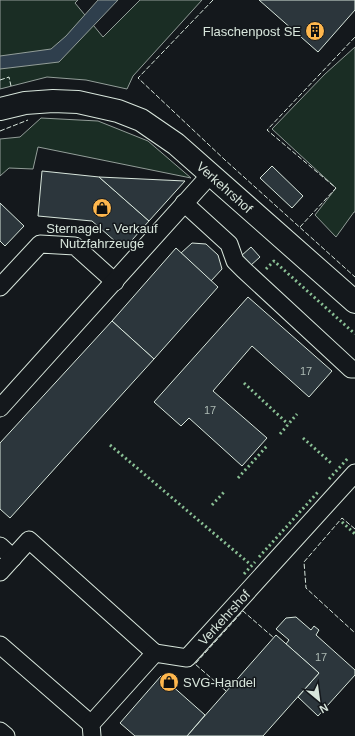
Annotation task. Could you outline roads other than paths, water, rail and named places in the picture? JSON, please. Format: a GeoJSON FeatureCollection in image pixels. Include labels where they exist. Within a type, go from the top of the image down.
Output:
{"type":"FeatureCollection","features":[{"type":"Feature","properties":{"kind":"main road","name":"Verkehrshof"},"geometry":{"type":"LineString","coordinates":[[0,109],[25,102],[78,102],[118,111],[141,120],[176,144],[355,302]]}},
{"type":"Feature","properties":{"kind":"lane"},"geometry":{"type":"LineString","coordinates":[[0,408],[211,174]]}},
{"type":"Feature","properties":{"kind":"lane"},"geometry":{"type":"LineString","coordinates":[[184,203],[229,244],[235,261],[244,270],[351,369],[355,369]]}},
{"type":"Feature","properties":{"kind":"lane"},"geometry":{"type":"LineString","coordinates":[[0,287],[40,244],[75,246],[115,282]]}},
{"type":"Feature","properties":{"kind":"lane","name":"Verkehrshof"},"geometry":{"type":"LineString","coordinates":[[155,654],[187,658],[355,473]]}},
{"type":"Feature","properties":{"kind":"lane"},"geometry":{"type":"LineString","coordinates":[[0,572],[29,540],[155,654],[92,730],[0,645]]}},
{"type":"Feature","properties":{"kind":"lane"},"geometry":{"type":"LineString","coordinates":[[0,546],[13,558]]}},
{"type":"Feature","properties":{"kind":"lane"},"geometry":{"type":"LineString","coordinates":[[0,730],[6,736]]}},
{"type":"Feature","properties":{"kind":"water"},"geometry":{"type":"Polygon","coordinates":[[[98,0],[118,0],[59,62],[0,69],[0,56],[51,49],[66,36],[98,0]]]}},
{"type":"Feature","properties":{"kind":"place","name":"Flaschenpost SE"},"geometry":{"type":"Point","coordinates":[315,31]}},
{"type":"Feature","properties":{"kind":"place","name":"Sternagel - Verkauf Nutzfahrzeuge"},"geometry":{"type":"Point","coordinates":[102,208]}},
{"type":"Feature","properties":{"kind":"place","name":"SVG-Handel"},"geometry":{"type":"Point","coordinates":[169,682]}}]}
